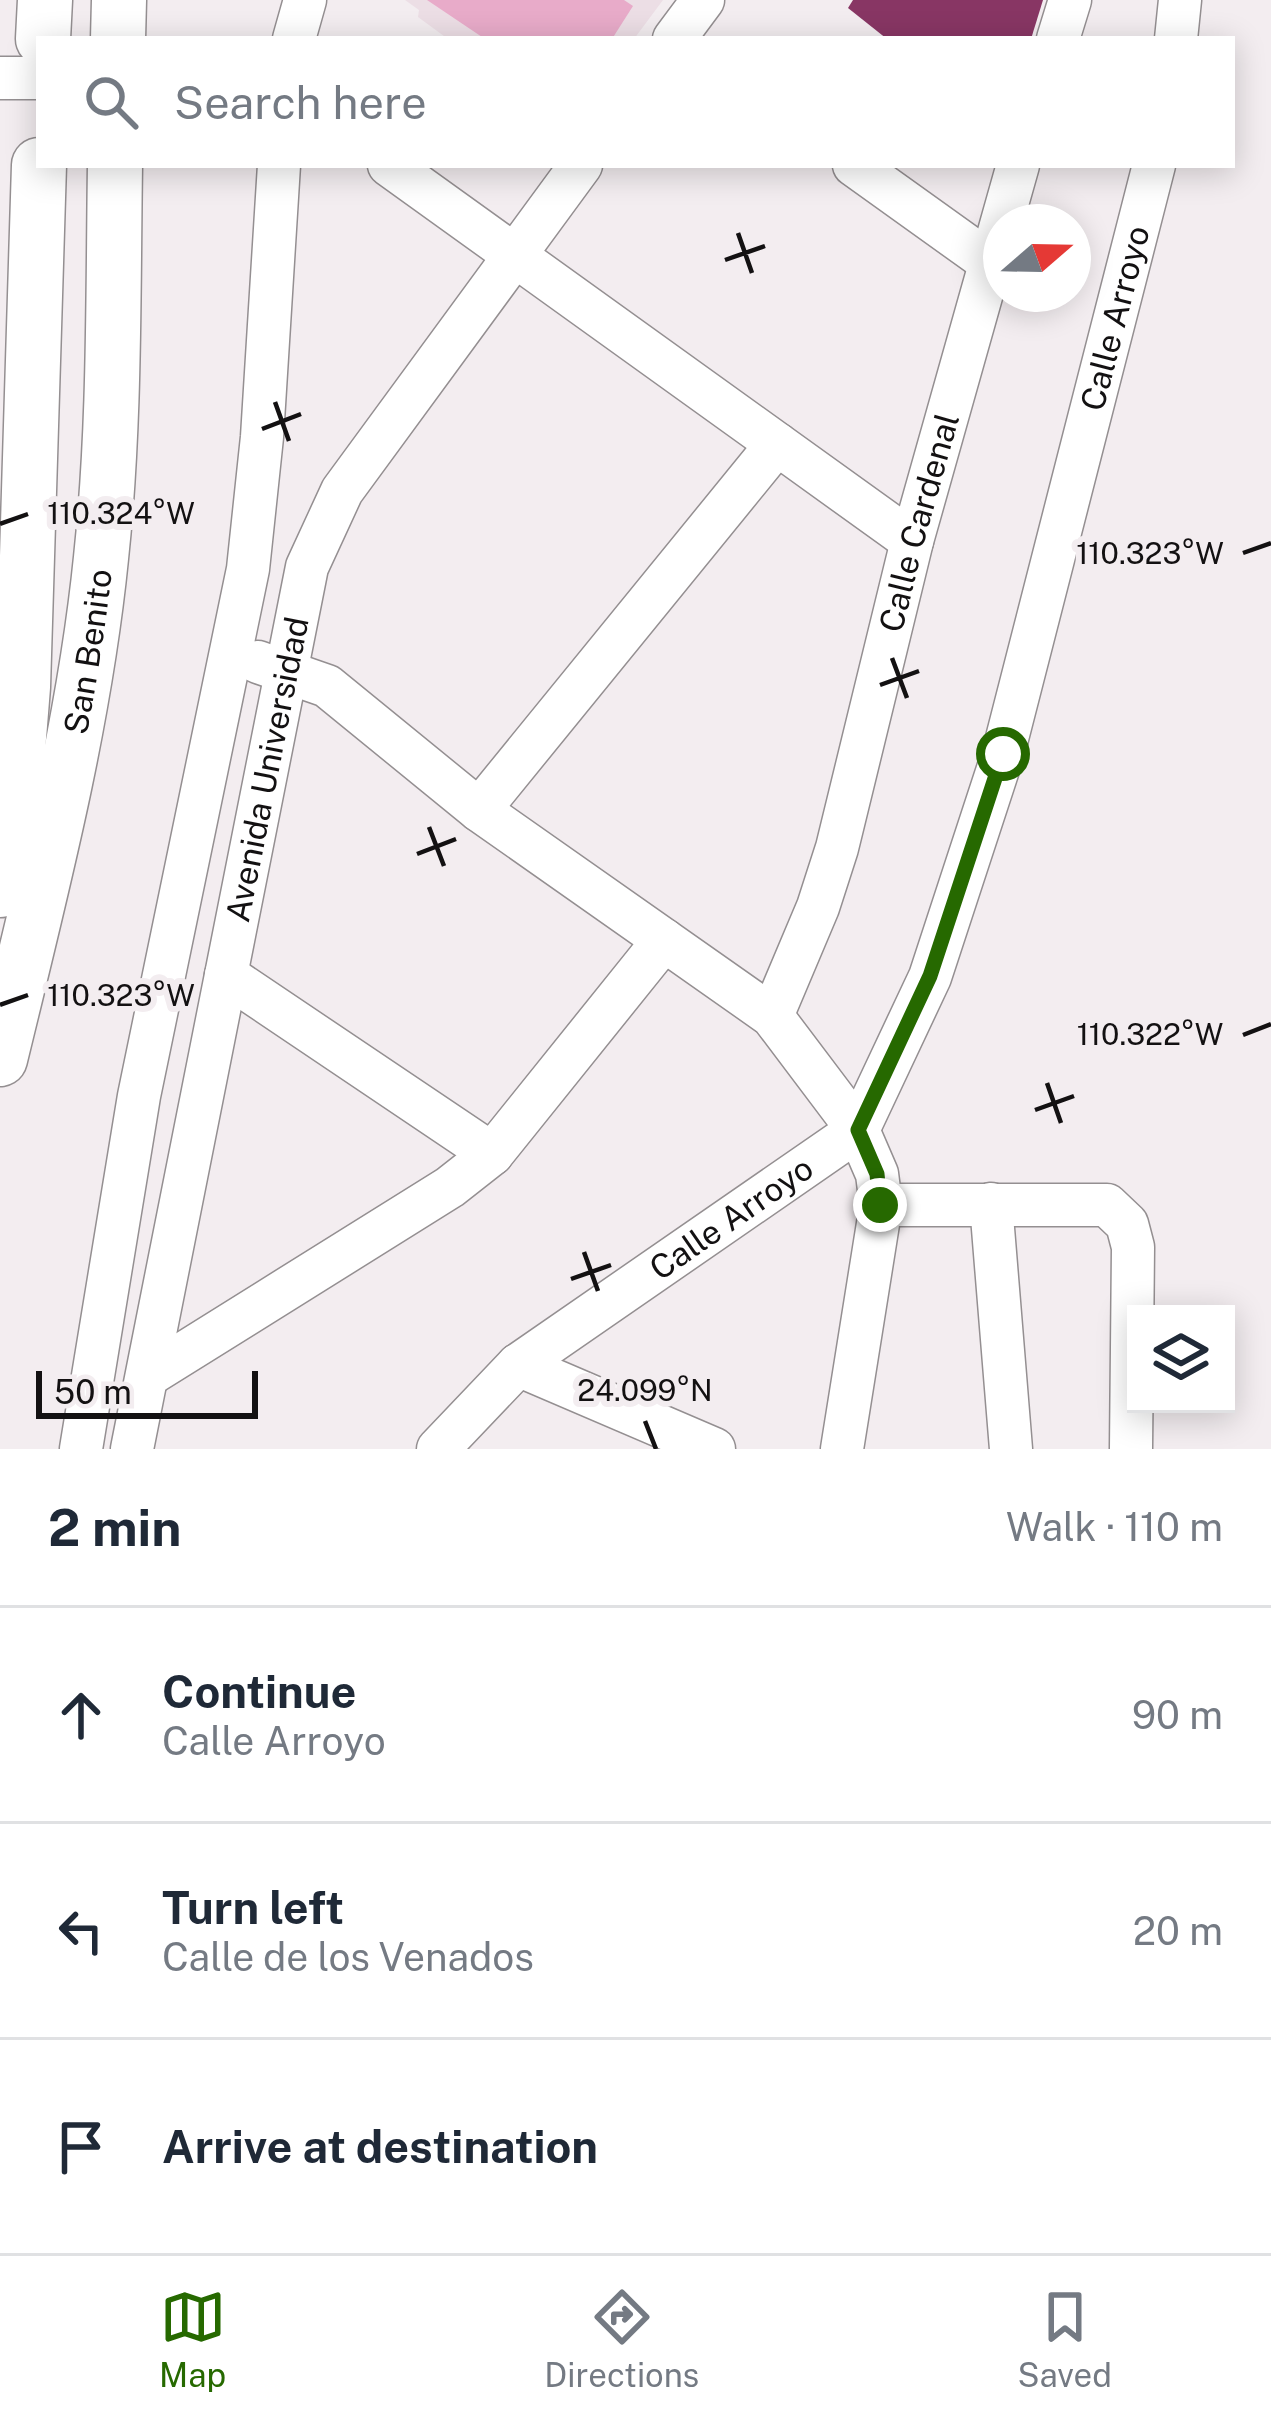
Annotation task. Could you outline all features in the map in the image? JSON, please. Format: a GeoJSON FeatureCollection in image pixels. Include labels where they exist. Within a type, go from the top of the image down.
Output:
{"type":"FeatureCollection","features":[{"type":"Feature","properties":{"kind":"main road"},"geometry":{"type":"LineString","coordinates":[[43,36],[45,0]]}},
{"type":"Feature","properties":{"kind":"main road"},"geometry":{"type":"LineString","coordinates":[[118,36],[119,0]]}},
{"type":"Feature","properties":{"kind":"main road","name":"San Benito"},"geometry":{"type":"LineString","coordinates":[[0,890],[15,788],[12,687],[39,168]]}},
{"type":"Feature","properties":{"kind":"main road","name":"San Benito"},"geometry":{"type":"LineString","coordinates":[[0,1059],[47,865],[101,562],[115,168]]}},
{"type":"Feature","properties":{"kind":"street"},"geometry":{"type":"LineString","coordinates":[[295,36],[305,0]]}},
{"type":"Feature","properties":{"kind":"street"},"geometry":{"type":"LineString","coordinates":[[677,36],[703,0]]}},
{"type":"Feature","properties":{"kind":"street"},"geometry":{"type":"LineString","coordinates":[[1059,36],[1070,0]]}},
{"type":"Feature","properties":{"kind":"street"},"geometry":{"type":"LineString","coordinates":[[1176,36],[1180,0]]}},
{"type":"Feature","properties":{"kind":"street"},"geometry":{"type":"LineString","coordinates":[[0,78],[36,78]]}},
{"type":"Feature","properties":{"kind":"street"},"geometry":{"type":"LineString","coordinates":[[81,1449],[139,1096],[248,569],[262,437],[278,168]]}},
{"type":"Feature","properties":{"kind":"street"},"geometry":{"type":"LineString","coordinates":[[393,168],[911,541]]}},
{"type":"Feature","properties":{"kind":"street","name":"Avenida Universidad"},"geometry":{"type":"LineString","coordinates":[[132,1449],[307,568],[324,524],[367,455],[579,168]]}},
{"type":"Feature","properties":{"kind":"street"},"geometry":{"type":"LineString","coordinates":[[858,168],[983,257]]}},
{"type":"Feature","properties":{"kind":"street","name":"Calle Cardenal"},"geometry":{"type":"LineString","coordinates":[[1006,204],[1017,168]]}},
{"type":"Feature","properties":{"kind":"street","name":"Calle Arroyo"},"geometry":{"type":"LineString","coordinates":[[438,1449],[518,1365],[858,1130],[930,976],[1003,754],[1153,168]]}},
{"type":"Feature","properties":{"kind":"street","name":"Calle Cardenal"},"geometry":{"type":"LineString","coordinates":[[772,1016],[818,908],[837,848],[911,541],[983,279]]}},
{"type":"Feature","properties":{"kind":"street"},"geometry":{"type":"LineString","coordinates":[[479,810],[777,444]]}},
{"type":"Feature","properties":{"kind":"street"},"geometry":{"type":"LineString","coordinates":[[232,656],[327,686],[479,810],[772,1016],[858,1130],[877,1174],[880,1205],[842,1449]]}},
{"type":"Feature","properties":{"kind":"street"},"geometry":{"type":"LineString","coordinates":[[12,687],[82,678]]}},
{"type":"Feature","properties":{"kind":"street"},"geometry":{"type":"LineString","coordinates":[[149,1376],[450,1187],[492,1154],[664,940]]}},
{"type":"Feature","properties":{"kind":"street"},"geometry":{"type":"LineString","coordinates":[[226,975],[492,1154]]}},
{"type":"Feature","properties":{"kind":"street"},"geometry":{"type":"LineString","coordinates":[[991,1204],[1011,1449]]}},
{"type":"Feature","properties":{"kind":"street"},"geometry":{"type":"LineString","coordinates":[[880,1205],[1107,1205],[1127,1224],[1133,1247],[1131,1449]]}},
{"type":"Feature","properties":{"kind":"street"},"geometry":{"type":"LineString","coordinates":[[518,1365],[714,1449]]}},
{"type":"Feature","properties":{"kind":"shaded area"},"geometry":{"type":"Polygon","coordinates":[[[405,0],[663,0],[636,36],[444,36],[418,17],[419,10],[405,0]]]}},
{"type":"Feature","properties":{"kind":"shaded area"},"geometry":{"type":"Polygon","coordinates":[[[427,0],[624,0],[633,6],[614,36],[481,36],[427,0]]]}},
{"type":"Feature","properties":{"kind":"building"},"geometry":{"type":"Polygon","coordinates":[[[853,0],[1043,0],[1032,36],[883,36],[848,8],[853,0]]]}},
{"type":"Feature","properties":{"kind":"route"},"geometry":{"type":"LineString","coordinates":[[880,1205],[877,1174],[858,1130],[930,976],[1003,754]]}}]}
